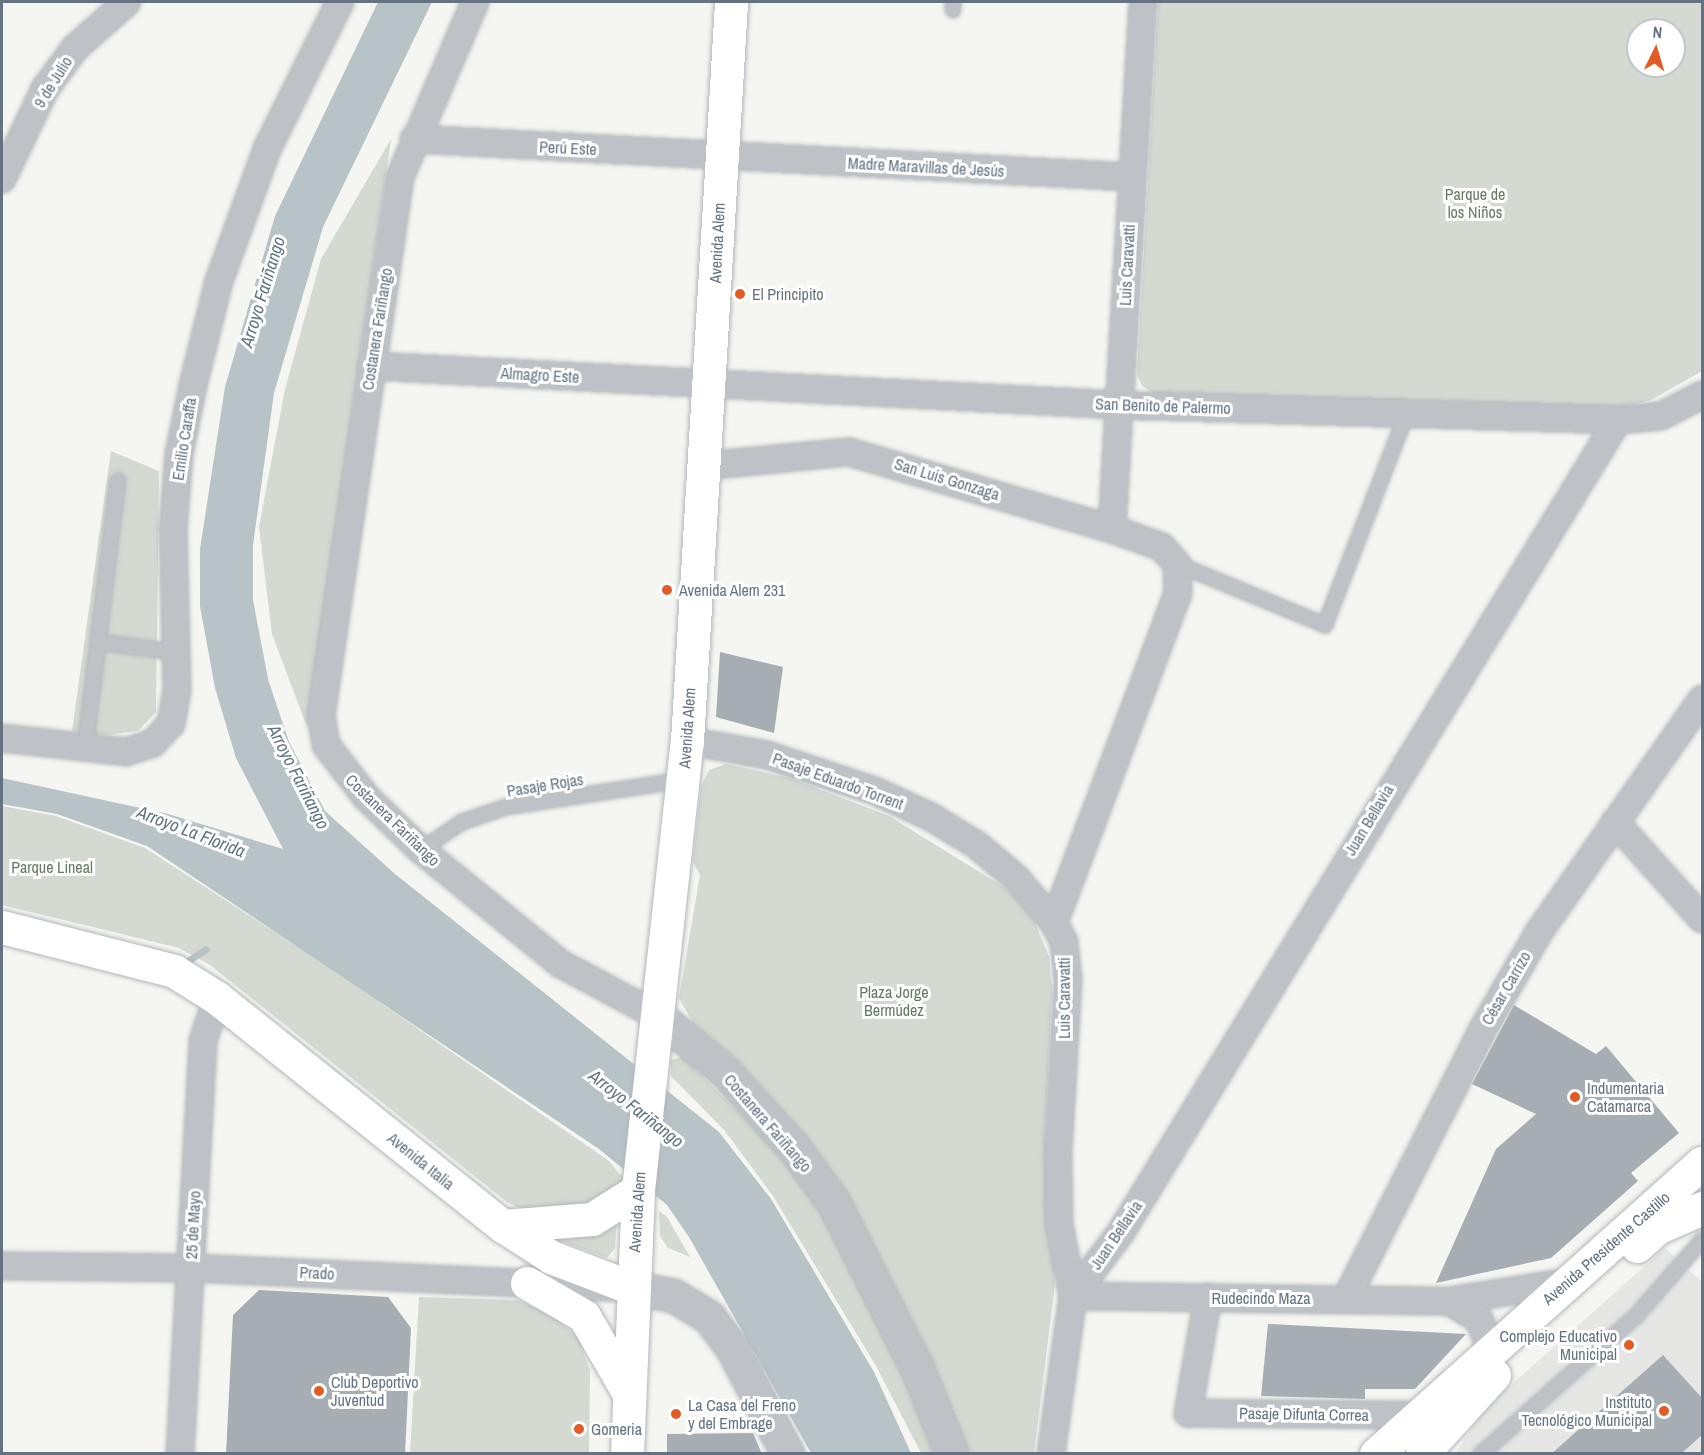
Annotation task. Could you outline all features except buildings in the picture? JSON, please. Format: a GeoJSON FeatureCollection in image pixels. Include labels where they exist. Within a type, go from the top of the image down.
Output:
{"type":"FeatureCollection","features":[{"type":"Feature","properties":{"kind":"main road","name":"Avenida Alem"},"geometry":{"type":"LineString","coordinates":[[627,1454],[632,1288],[638,1190],[687,741],[731,2]]}},
{"type":"Feature","properties":{"kind":"main road","name":"Avenida Italia"},"geometry":{"type":"LineString","coordinates":[[2,927],[144,960],[174,971],[217,998],[503,1226],[551,1257],[632,1288]]}},
{"type":"Feature","properties":{"kind":"main road","name":"Avenida Presidente Castillo"},"geometry":{"type":"LineString","coordinates":[[1376,1454],[1702,1163]]}},
{"type":"Feature","properties":{"kind":"main road"},"geometry":{"type":"LineString","coordinates":[[503,1226],[592,1219],[638,1190]]}},
{"type":"Feature","properties":{"kind":"main road","name":"Avenida Presidente Castillo"},"geometry":{"type":"LineString","coordinates":[[1422,1454],[1491,1378],[1657,1228],[1702,1208]]}},
{"type":"Feature","properties":{"kind":"main road"},"geometry":{"type":"LineString","coordinates":[[527,1283],[584,1316],[629,1393]]}},
{"type":"Feature","properties":{"kind":"street","name":"9 de Julio"},"geometry":{"type":"LineString","coordinates":[[2,179],[45,89],[75,48],[127,2]]}},
{"type":"Feature","properties":{"kind":"street","name":"Emilio Caraffa"},"geometry":{"type":"LineString","coordinates":[[2,738],[126,752],[153,743],[171,724],[177,690],[174,652],[179,454],[219,281],[267,149],[340,2]]}},
{"type":"Feature","properties":{"kind":"street","name":"Costanera Fariñango"},"geometry":{"type":"LineString","coordinates":[[475,2],[414,139],[400,177],[321,716],[326,744],[339,766],[421,850],[561,964],[658,1016],[725,1072],[794,1148],[834,1203],[917,1367],[952,1454]]}},
{"type":"Feature","properties":{"kind":"street","name":"Luis Caravatti"},"geometry":{"type":"LineString","coordinates":[[1112,529],[1143,2]]}},
{"type":"Feature","properties":{"kind":"street","name":"Perú Este"},"geometry":{"type":"LineString","coordinates":[[414,139],[722,157]]}},
{"type":"Feature","properties":{"kind":"street","name":"Madre Maravillas de Jesús"},"geometry":{"type":"LineString","coordinates":[[722,157],[1131,177]]}},
{"type":"Feature","properties":{"kind":"street","name":"Almagro Este"},"geometry":{"type":"LineString","coordinates":[[371,366],[708,385]]}},
{"type":"Feature","properties":{"kind":"street","name":"San Benito de Palermo"},"geometry":{"type":"LineString","coordinates":[[708,385],[1119,405],[1618,420]]}},
{"type":"Feature","properties":{"kind":"street"},"geometry":{"type":"LineString","coordinates":[[1618,420],[1661,416],[1702,395]]}},
{"type":"Feature","properties":{"kind":"street","name":"Juan Bellavia"},"geometry":{"type":"LineString","coordinates":[[1073,1296],[1121,1232],[1618,420]]}},
{"type":"Feature","properties":{"kind":"street","name":"San Luis Gonzaga"},"geometry":{"type":"LineString","coordinates":[[704,466],[849,452],[1112,529],[1162,547],[1177,564]]}},
{"type":"Feature","properties":{"kind":"street"},"geometry":{"type":"LineString","coordinates":[[1054,923],[1178,593],[1177,564]]}},
{"type":"Feature","properties":{"kind":"street","name":"César Carrizo"},"geometry":{"type":"LineString","coordinates":[[1346,1299],[1482,1029],[1539,932],[1702,699]]}},
{"type":"Feature","properties":{"kind":"street","name":"Pasaje Eduardo Torrent"},"geometry":{"type":"LineString","coordinates":[[687,741],[767,755],[875,791],[931,817],[977,845],[1017,879],[1054,923]]}},
{"type":"Feature","properties":{"kind":"street"},"geometry":{"type":"LineString","coordinates":[[1615,822],[1702,919]]}},
{"type":"Feature","properties":{"kind":"street","name":"Luis Caravatti"},"geometry":{"type":"LineString","coordinates":[[1051,1454],[1073,1296],[1059,1224],[1058,1166],[1068,978],[1064,942],[1054,923]]}},
{"type":"Feature","properties":{"kind":"street","name":"25 de Mayo"},"geometry":{"type":"LineString","coordinates":[[180,1454],[203,1041],[217,998]]}},
{"type":"Feature","properties":{"kind":"street","name":"Prado"},"geometry":{"type":"LineString","coordinates":[[2,1266],[191,1268],[632,1288]]}},
{"type":"Feature","properties":{"kind":"street","name":"Rudecindo Maza"},"geometry":{"type":"LineString","coordinates":[[1073,1296],[1449,1301],[1567,1282]]}},
{"type":"Feature","properties":{"kind":"street","name":"Avenida Italia"},"geometry":{"type":"LineString","coordinates":[[632,1288],[674,1296],[709,1317],[733,1349],[788,1454]]}},
{"type":"Feature","properties":{"kind":"street","name":"Pasaje Difunta Correa"},"geometry":{"type":"LineString","coordinates":[[1208,1298],[1188,1413],[1419,1415]]}},
{"type":"Feature","properties":{"kind":"street","name":"Rudecindo Maza"},"geometry":{"type":"LineString","coordinates":[[1449,1301],[1479,1319],[1491,1350]]}},
{"type":"Feature","properties":{"kind":"lane"},"geometry":{"type":"LineString","coordinates":[[1177,564],[1324,625],[1407,413]]}},
{"type":"Feature","properties":{"kind":"lane"},"geometry":{"type":"LineString","coordinates":[[85,749],[118,481]]}},
{"type":"Feature","properties":{"kind":"lane"},"geometry":{"type":"LineString","coordinates":[[98,642],[174,652]]}},
{"type":"Feature","properties":{"kind":"lane","name":"Pasaje Rojas"},"geometry":{"type":"LineString","coordinates":[[421,850],[462,822],[506,807],[684,779]]}},
{"type":"Feature","properties":{"kind":"lane"},"geometry":{"type":"LineString","coordinates":[[1481,1454],[1636,1316],[1702,1240]]}},
{"type":"Feature","properties":{"kind":"shaded area","name":"Complejo Educativo Municipal"},"geometry":{"type":"Polygon","coordinates":[[[1665,1248],[1702,1282],[1702,1453],[1455,1454],[1485,1408],[1665,1248]]]}},
{"type":"Feature","properties":{"kind":"green space","name":"Parque de los Niños"},"geometry":{"type":"Polygon","coordinates":[[[1158,2],[1702,2],[1702,371],[1651,400],[1615,409],[1154,393],[1142,386],[1137,374],[1158,2]]]}},
{"type":"Feature","properties":{"kind":"green space"},"geometry":{"type":"Polygon","coordinates":[[[391,139],[307,727],[272,634],[259,527],[285,389],[321,259],[391,139]]]}},
{"type":"Feature","properties":{"kind":"green space"},"geometry":{"type":"Polygon","coordinates":[[[111,451],[159,471],[156,712],[138,731],[104,735],[72,731],[111,451]]]}},
{"type":"Feature","properties":{"kind":"green space","name":"Plaza Jorge Bermúdez"},"geometry":{"type":"Polygon","coordinates":[[[726,764],[790,778],[889,816],[1007,889],[1033,918],[1049,957],[1052,990],[1045,1133],[1055,1284],[1034,1453],[967,1453],[930,1362],[845,1195],[806,1139],[736,1059],[694,1025],[679,998],[700,875],[693,862],[701,786],[709,770],[726,764]]]}},
{"type":"Feature","properties":{"kind":"green space","name":"Parque Lineal"},"geometry":{"type":"Polygon","coordinates":[[[2,806],[56,816],[145,848],[326,965],[609,1161],[623,1178],[620,1190],[613,1199],[530,1213],[507,1202],[210,965],[179,948],[2,905],[2,806]]]}},
{"type":"Feature","properties":{"kind":"green space"},"geometry":{"type":"Polygon","coordinates":[[[683,1057],[786,1160],[824,1211],[904,1373],[934,1453],[921,1453],[876,1366],[773,1196],[725,1131],[671,1076],[671,1060],[683,1057]]]}},
{"type":"Feature","properties":{"kind":"green space"},"geometry":{"type":"Polygon","coordinates":[[[659,1211],[667,1217],[690,1257],[668,1248],[660,1236],[659,1211]]]}},
{"type":"Feature","properties":{"kind":"green space"},"geometry":{"type":"Polygon","coordinates":[[[617,1217],[615,1248],[607,1258],[550,1237],[617,1217]]]}},
{"type":"Feature","properties":{"kind":"green space"},"geometry":{"type":"Polygon","coordinates":[[[419,1297],[517,1300],[551,1314],[578,1337],[590,1370],[589,1453],[410,1454],[419,1297]]]}},
{"type":"Feature","properties":{"kind":"water"},"geometry":{"type":"Polygon","coordinates":[[[378,2],[432,2],[323,227],[274,393],[253,545],[253,600],[268,679],[289,742],[325,811],[395,874],[719,1132],[771,1199],[874,1372],[911,1453],[811,1453],[689,1237],[667,1205],[599,1149],[147,846],[57,814],[2,804],[2,778],[168,814],[283,849],[236,758],[215,688],[200,606],[200,549],[225,387],[275,216],[378,2]]]}},
{"type":"Feature","properties":{"kind":"waterway"},"geometry":{"type":"LineString","coordinates":[[183,964],[206,949]]}},
{"type":"Feature","properties":{"kind":"place","name":"El Principito"},"geometry":{"type":"Point","coordinates":[740,294]}},
{"type":"Feature","properties":{"kind":"place","name":"Avenida Alem 231"},"geometry":{"type":"Point","coordinates":[667,590]}},
{"type":"Feature","properties":{"kind":"place","name":"Indumentaria Catamarca"},"geometry":{"type":"Point","coordinates":[1575,1097]}},
{"type":"Feature","properties":{"kind":"place","name":"Complejo Educativo Municipal"},"geometry":{"type":"Point","coordinates":[1629,1345]}},
{"type":"Feature","properties":{"kind":"place","name":"Club Deportivo Juventud"},"geometry":{"type":"Point","coordinates":[319,1391]}},
{"type":"Feature","properties":{"kind":"place","name":"Instituto Tecnológico Municipal"},"geometry":{"type":"Point","coordinates":[1664,1411]}},
{"type":"Feature","properties":{"kind":"place","name":"La Casa del Freno y del Embrage"},"geometry":{"type":"Point","coordinates":[676,1414]}},
{"type":"Feature","properties":{"kind":"place","name":"Gomeria"},"geometry":{"type":"Point","coordinates":[579,1429]}},
{"type":"Feature","properties":{"kind":"water label","name":"Arroyo Fariñango"},"geometry":{"type":"Point","coordinates":[263,292]}},
{"type":"Feature","properties":{"kind":"water label","name":"Arroyo Fariñango"},"geometry":{"type":"Point","coordinates":[298,777]}},
{"type":"Feature","properties":{"kind":"water label","name":"Arroyo La Florida"},"geometry":{"type":"Point","coordinates":[191,832]}},
{"type":"Feature","properties":{"kind":"water label","name":"Arroyo Fariñango"},"geometry":{"type":"Point","coordinates":[636,1109]}}]}
